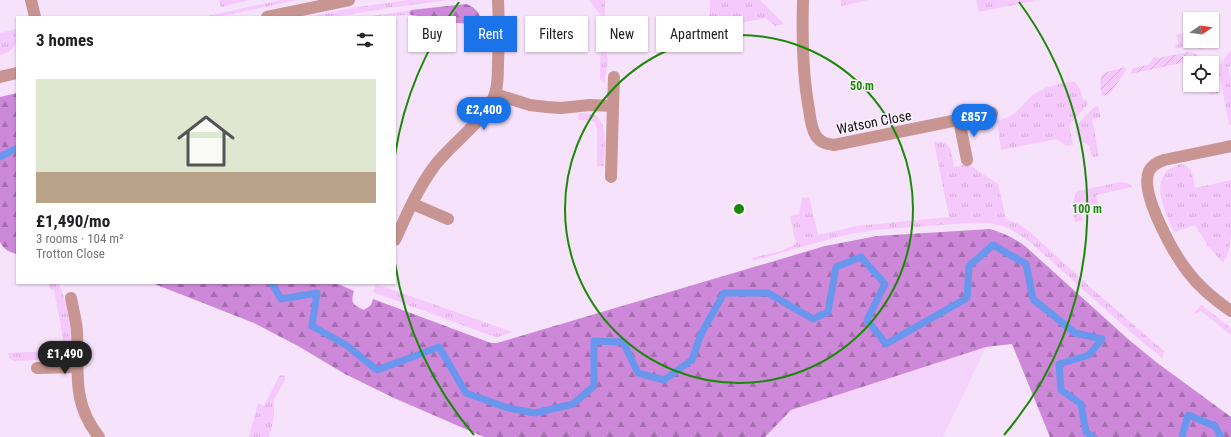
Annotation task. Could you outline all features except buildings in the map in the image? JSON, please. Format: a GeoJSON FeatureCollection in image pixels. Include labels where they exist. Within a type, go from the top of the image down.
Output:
{"type":"FeatureCollection","features":[{"type":"Feature","properties":{"kind":"street"},"geometry":{"type":"LineString","coordinates":[[31,0],[35,16]]}},
{"type":"Feature","properties":{"kind":"street"},"geometry":{"type":"LineString","coordinates":[[272,16],[349,0]]}},
{"type":"Feature","properties":{"kind":"street"},"geometry":{"type":"LineString","coordinates":[[396,238],[433,168],[443,154],[480,118],[495,94],[498,73],[500,25],[498,0]]}},
{"type":"Feature","properties":{"kind":"street","name":"Watson Close"},"geometry":{"type":"LineString","coordinates":[[803,0],[805,88],[813,130],[821,141],[826,144],[834,145],[992,113]]}},
{"type":"Feature","properties":{"kind":"street"},"geometry":{"type":"LineString","coordinates":[[0,77],[16,73]]}},
{"type":"Feature","properties":{"kind":"street"},"geometry":{"type":"LineString","coordinates":[[611,177],[614,77]]}},
{"type":"Feature","properties":{"kind":"street"},"geometry":{"type":"LineString","coordinates":[[495,94],[530,105],[547,108],[590,105],[613,106]]}},
{"type":"Feature","properties":{"kind":"street"},"geometry":{"type":"LineString","coordinates":[[958,120],[967,160]]}},
{"type":"Feature","properties":{"kind":"street"},"geometry":{"type":"LineString","coordinates":[[1231,146],[1164,160],[1149,169],[1147,185],[1158,221],[1167,241],[1187,272],[1210,296],[1231,311]]}},
{"type":"Feature","properties":{"kind":"street"},"geometry":{"type":"LineString","coordinates":[[413,204],[448,219]]}},
{"type":"Feature","properties":{"kind":"street"},"geometry":{"type":"LineString","coordinates":[[71,298],[77,331],[78,389],[83,410],[89,424],[99,437]]}},
{"type":"Feature","properties":{"kind":"street"},"geometry":{"type":"LineString","coordinates":[[37,368],[77,366]]}},
{"type":"Feature","properties":{"kind":"shaded area"},"geometry":{"type":"Polygon","coordinates":[[[986,347],[943,437],[765,437],[791,410],[986,347]]]}},
{"type":"Feature","properties":{"kind":"green space"},"geometry":{"type":"Polygon","coordinates":[[[219,0],[250,0],[221,7],[219,0]]]}},
{"type":"Feature","properties":{"kind":"green space"},"geometry":{"type":"Polygon","coordinates":[[[280,0],[297,0],[223,16],[208,16],[280,0]]]}},
{"type":"Feature","properties":{"kind":"green space"},"geometry":{"type":"Polygon","coordinates":[[[408,0],[450,0],[340,16],[314,16],[352,8],[408,0]]]}},
{"type":"Feature","properties":{"kind":"green space"},"geometry":{"type":"Polygon","coordinates":[[[589,0],[605,0],[605,16],[601,16],[589,0]]]}},
{"type":"Feature","properties":{"kind":"green space"},"geometry":{"type":"Polygon","coordinates":[[[710,0],[760,0],[784,24],[775,26],[766,18],[743,22],[743,16],[709,16],[710,0]]]}},
{"type":"Feature","properties":{"kind":"green space"},"geometry":{"type":"Polygon","coordinates":[[[841,0],[868,0],[841,6],[841,0]]]}},
{"type":"Feature","properties":{"kind":"green space"},"geometry":{"type":"Polygon","coordinates":[[[976,0],[1038,0],[979,12],[976,0]]]}},
{"type":"Feature","properties":{"kind":"green space"},"geometry":{"type":"Polygon","coordinates":[[[466,4],[476,10],[480,16],[464,16],[464,23],[456,23],[456,16],[416,16],[409,13],[411,10],[466,4]]]}},
{"type":"Feature","properties":{"kind":"green space"},"geometry":{"type":"Polygon","coordinates":[[[411,10],[409,13],[411,15],[372,16],[411,10]]]}},
{"type":"Feature","properties":{"kind":"green space"},"geometry":{"type":"Polygon","coordinates":[[[16,29],[16,43],[12,49],[0,55],[0,33],[16,29]]]}},
{"type":"Feature","properties":{"kind":"green space"},"geometry":{"type":"Polygon","coordinates":[[[1183,33],[1183,47],[1176,49],[1175,45],[1179,44],[1176,35],[1183,33]]]}},
{"type":"Feature","properties":{"kind":"green space"},"geometry":{"type":"Polygon","coordinates":[[[1231,50],[1231,66],[1228,67],[1231,79],[1231,125],[1229,124],[1219,66],[1231,50]]]}},
{"type":"Feature","properties":{"kind":"green space"},"geometry":{"type":"Polygon","coordinates":[[[600,52],[606,52],[608,62],[604,84],[600,79],[600,52]]]}},
{"type":"Feature","properties":{"kind":"green space"},"geometry":{"type":"Polygon","coordinates":[[[1188,52],[1199,56],[1183,56],[1183,63],[1130,74],[1133,68],[1148,65],[1155,56],[1158,58],[1188,52]]]}},
{"type":"Feature","properties":{"kind":"green space"},"geometry":{"type":"Polygon","coordinates":[[[1125,67],[1126,70],[1110,94],[1102,96],[1100,81],[1103,74],[1111,70],[1125,67]]]}},
{"type":"Feature","properties":{"kind":"green space"},"geometry":{"type":"Polygon","coordinates":[[[1074,81],[1080,89],[1083,100],[1086,99],[1088,104],[1069,125],[1073,145],[1067,146],[1056,139],[1001,150],[997,121],[1015,113],[1037,92],[1050,86],[1074,81]]]}},
{"type":"Feature","properties":{"kind":"green space"},"geometry":{"type":"Polygon","coordinates":[[[1219,89],[1220,93],[1210,95],[1210,92],[1219,92],[1219,89]]]}},
{"type":"Feature","properties":{"kind":"green space"},"geometry":{"type":"Polygon","coordinates":[[[16,93],[16,254],[7,250],[0,242],[0,97],[16,93]]]}},
{"type":"Feature","properties":{"kind":"green space"},"geometry":{"type":"Polygon","coordinates":[[[1098,106],[1101,117],[1092,119],[1099,156],[1092,157],[1089,145],[1081,141],[1079,142],[1075,127],[1094,107],[1098,106]]]}},
{"type":"Feature","properties":{"kind":"green space"},"geometry":{"type":"Polygon","coordinates":[[[579,113],[593,115],[601,121],[605,140],[604,166],[597,166],[597,129],[594,122],[589,120],[578,120],[579,113]]]}},
{"type":"Feature","properties":{"kind":"green space"},"geometry":{"type":"Polygon","coordinates":[[[934,142],[946,143],[951,150],[954,167],[968,164],[998,184],[1006,219],[1019,224],[1030,232],[1098,294],[1164,351],[1162,358],[1134,335],[1030,242],[1003,226],[989,223],[968,223],[875,230],[850,234],[753,261],[752,258],[781,251],[796,244],[790,216],[799,214],[802,198],[809,197],[818,235],[856,226],[949,217],[934,142]]]}},
{"type":"Feature","properties":{"kind":"green space"},"geometry":{"type":"Polygon","coordinates":[[[1180,164],[1188,167],[1192,173],[1195,188],[1231,180],[1231,236],[1229,251],[1223,263],[1208,246],[1195,225],[1174,232],[1170,223],[1160,194],[1161,184],[1163,176],[1170,169],[1180,164]]]}},
{"type":"Feature","properties":{"kind":"green space"},"geometry":{"type":"Polygon","coordinates":[[[1121,182],[1128,183],[1132,187],[1096,195],[1098,204],[1080,208],[1083,220],[1075,222],[1072,206],[1077,191],[1121,182]]]}},
{"type":"Feature","properties":{"kind":"green space"},"geometry":{"type":"Polygon","coordinates":[[[990,229],[1017,241],[1025,246],[1128,339],[1156,362],[1231,417],[1231,437],[1050,437],[1012,344],[986,347],[791,410],[765,437],[484,437],[394,398],[345,374],[298,346],[254,323],[155,284],[338,284],[354,291],[352,298],[353,303],[357,307],[364,310],[371,305],[373,299],[491,343],[497,343],[825,246],[877,236],[990,229]]]}},
{"type":"Feature","properties":{"kind":"green space"},"geometry":{"type":"Polygon","coordinates":[[[49,284],[59,284],[70,322],[71,338],[68,349],[55,359],[15,361],[10,359],[8,353],[53,351],[61,345],[63,338],[54,290],[50,290],[49,284]]]}},
{"type":"Feature","properties":{"kind":"green space"},"geometry":{"type":"Polygon","coordinates":[[[376,284],[513,332],[498,337],[492,336],[373,292],[376,284]]]}},
{"type":"Feature","properties":{"kind":"green space"},"geometry":{"type":"Polygon","coordinates":[[[1201,305],[1231,328],[1231,335],[1201,311],[1193,315],[1201,305]]]}},
{"type":"Feature","properties":{"kind":"green space"},"geometry":{"type":"Polygon","coordinates":[[[279,376],[285,376],[285,380],[274,400],[274,417],[269,437],[249,437],[258,403],[264,406],[279,376]]]}},
{"type":"Feature","properties":{"kind":"waterway"},"geometry":{"type":"LineString","coordinates":[[0,157],[16,149]]}},
{"type":"Feature","properties":{"kind":"waterway"},"geometry":{"type":"LineString","coordinates":[[273,284],[281,299],[317,293],[312,326],[346,345],[377,370],[439,347],[466,393],[508,408],[535,413],[573,404],[594,386],[594,341],[623,342],[638,373],[664,380],[692,360],[701,334],[724,293],[768,293],[813,319],[828,312],[836,267],[861,257],[885,284],[867,320],[886,344],[967,298],[969,266],[993,245],[1026,264],[1033,299],[1075,333],[1102,339],[1089,355],[1059,364],[1061,390],[1081,404],[1086,432],[1093,437]]}},
{"type":"Feature","properties":{"kind":"waterway"},"geometry":{"type":"LineString","coordinates":[[1182,437],[1188,415],[1215,426],[1221,437]]}}]}
